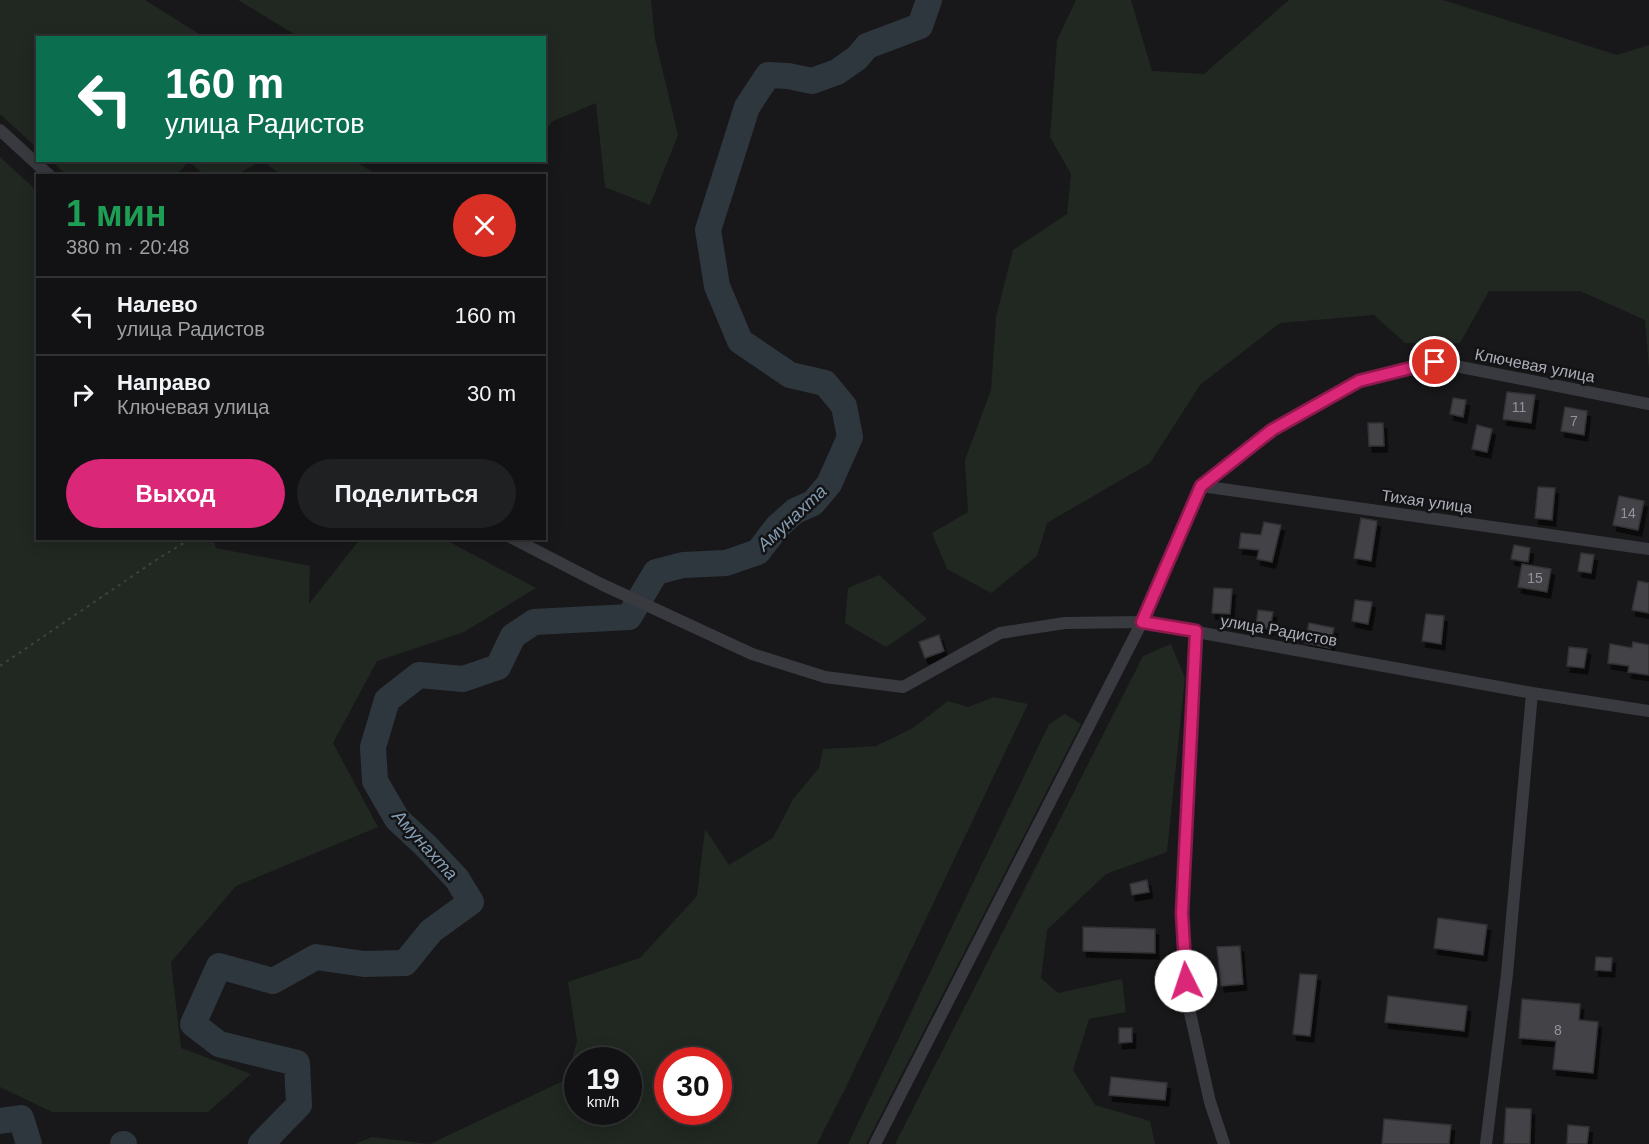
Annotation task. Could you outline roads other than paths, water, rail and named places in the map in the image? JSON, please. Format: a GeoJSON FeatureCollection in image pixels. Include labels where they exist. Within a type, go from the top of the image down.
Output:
{"type":"FeatureCollection","features":[{"type":"Feature","properties":{"kind":"street"},"geometry":{"type":"LineString","coordinates":[[0,130],[48,174]]}},
{"type":"Feature","properties":{"kind":"street","name":"Ключевая улица"},"geometry":{"type":"LineString","coordinates":[[875,1144],[1142,622],[1201,486],[1272,430],[1359,381],[1435,362],[1649,404]]}},
{"type":"Feature","properties":{"kind":"street","name":"Тихая улица"},"geometry":{"type":"LineString","coordinates":[[1201,486],[1649,549]]}},
{"type":"Feature","properties":{"kind":"street","name":"улица Радистов"},"geometry":{"type":"LineString","coordinates":[[516,540],[601,584],[752,654],[825,677],[903,687],[1000,633],[1065,623],[1142,622],[1532,693],[1649,711]]}},
{"type":"Feature","properties":{"kind":"street"},"geometry":{"type":"LineString","coordinates":[[1196,631],[1182,913],[1188,1004],[1210,1102],[1224,1144]]}},
{"type":"Feature","properties":{"kind":"street"},"geometry":{"type":"LineString","coordinates":[[1486,1144],[1507,974],[1532,693]]}},
{"type":"Feature","properties":{"kind":"waterway","name":"Амунахта"},"geometry":{"type":"LineString","coordinates":[[261,1144],[299,1105],[297,1063],[219,1044],[193,1024],[219,966],[273,981],[316,957],[364,964],[405,963],[431,931],[471,902],[457,879],[397,819],[375,781],[373,747],[387,700],[419,675],[463,679],[498,667],[513,636],[534,622],[629,617],[656,572],[683,565],[726,563],[758,552],[777,527],[795,511],[813,503],[829,484],[850,437],[844,406],[825,383],[790,375],[740,341],[717,286],[708,230],[747,107],[768,75],[812,81],[837,72],[857,58],[867,46],[920,26],[929,0]]}},
{"type":"Feature","properties":{"kind":"waterway","name":"Амунахта"},"geometry":{"type":"LineString","coordinates":[[0,1121],[21,1118],[29,1144]]}}]}
